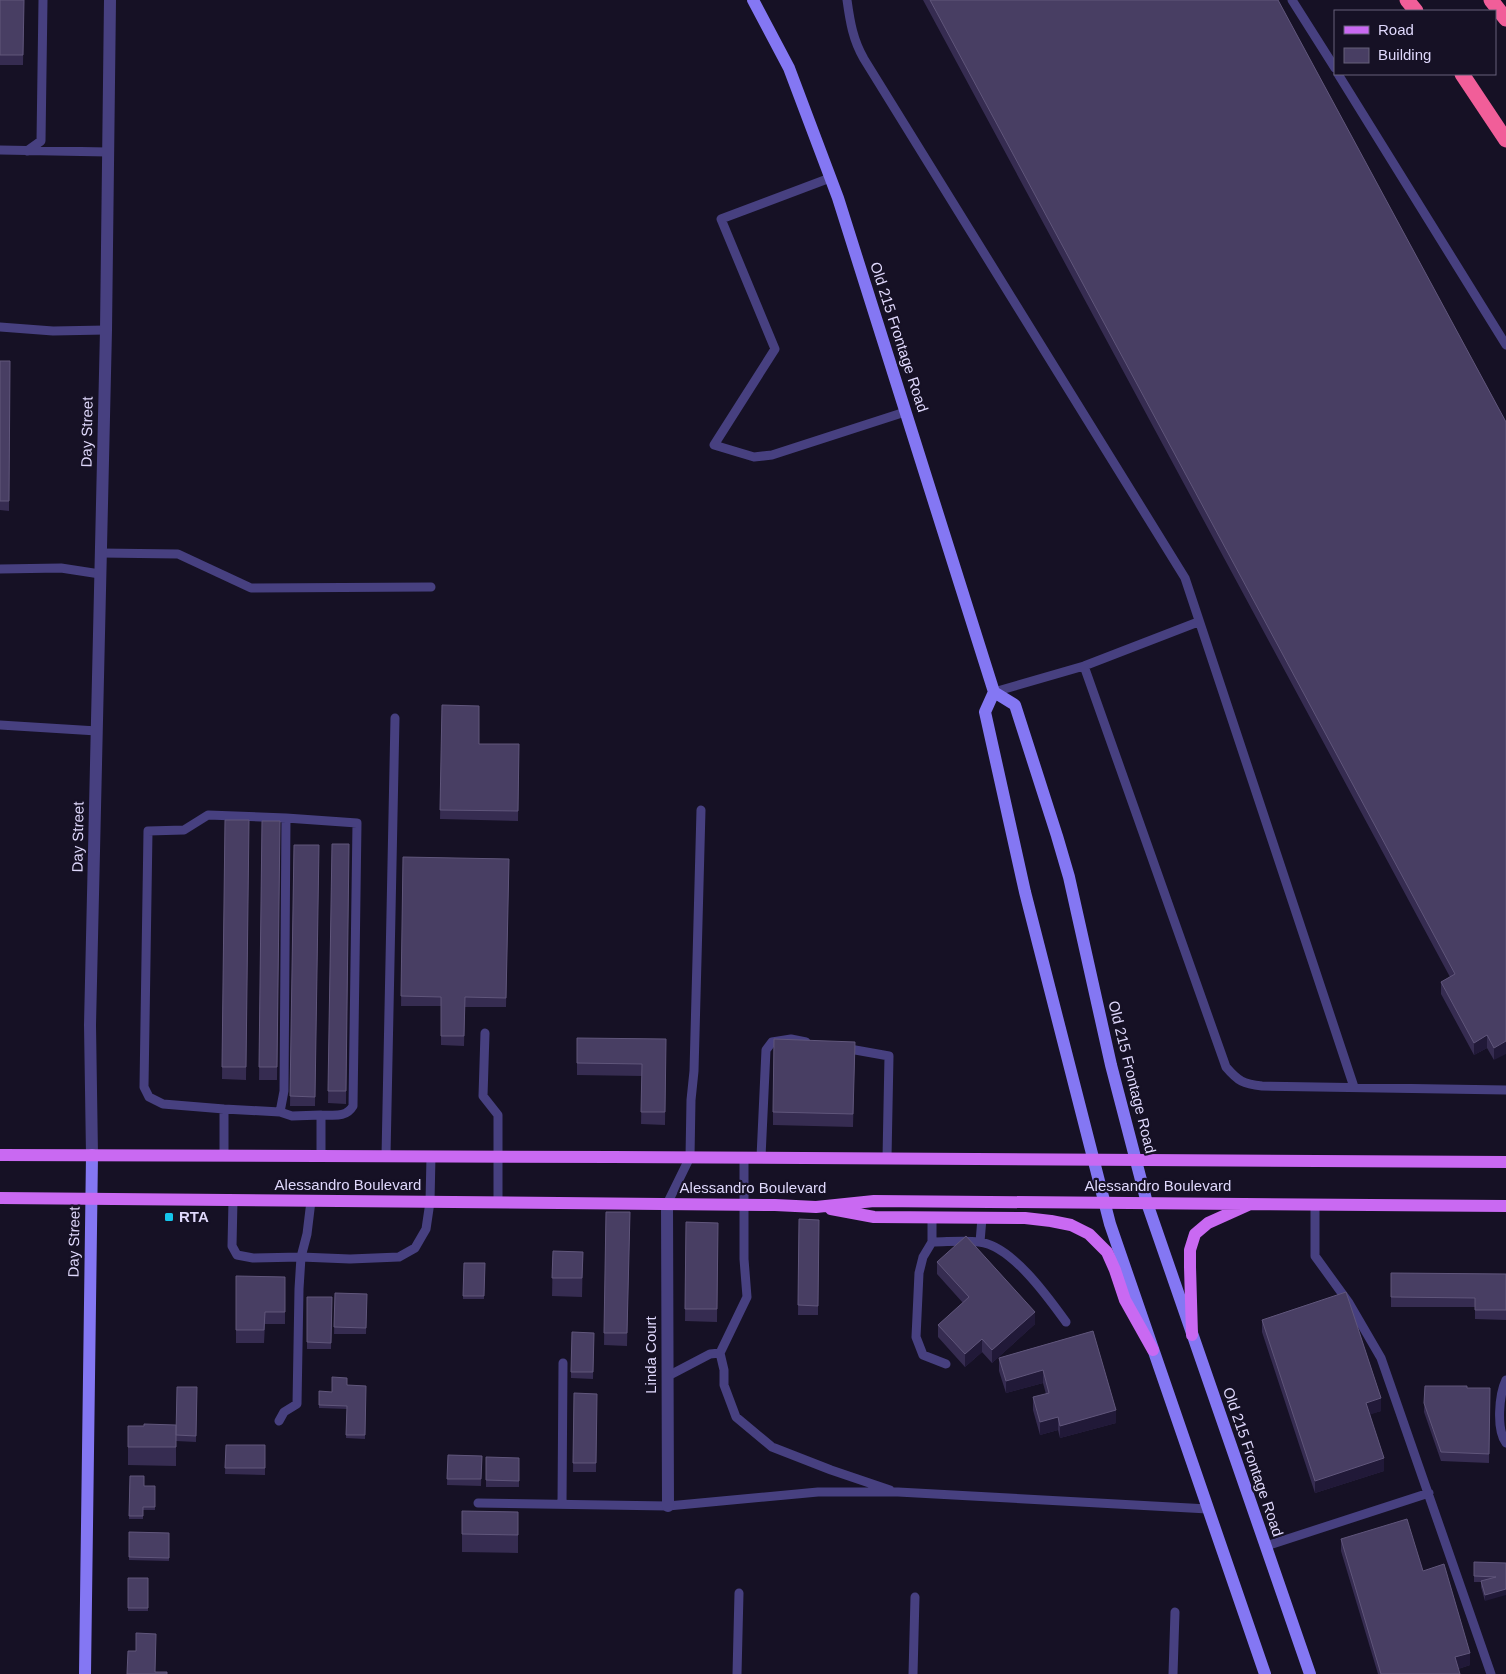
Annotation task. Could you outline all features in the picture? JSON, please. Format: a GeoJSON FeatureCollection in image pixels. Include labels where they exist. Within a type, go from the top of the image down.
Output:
{"type":"FeatureCollection","features":[{"type":"Feature","properties":{"kind":"highway"},"geometry":{"type":"LineString","coordinates":[[1407,0],[1415,10]]}},
{"type":"Feature","properties":{"kind":"highway"},"geometry":{"type":"LineString","coordinates":[[1491,0],[1506,19]]}},
{"type":"Feature","properties":{"kind":"highway"},"geometry":{"type":"LineString","coordinates":[[1463,75],[1506,140]]}},
{"type":"Feature","properties":{"kind":"highway"},"geometry":{"type":"LineString","coordinates":[[1468,75],[1506,122]]}},
{"type":"Feature","properties":{"kind":"main road","name":"Alessandro Boulevard"},"geometry":{"type":"LineString","coordinates":[[0,1155],[761,1157],[1506,1162]]}},
{"type":"Feature","properties":{"kind":"main road","name":"Alessandro Boulevard"},"geometry":{"type":"LineString","coordinates":[[0,1198],[816,1207],[874,1201],[1506,1206]]}},
{"type":"Feature","properties":{"kind":"main road"},"geometry":{"type":"LineString","coordinates":[[1192,1335],[1190,1250],[1195,1234],[1208,1223],[1251,1203]]}},
{"type":"Feature","properties":{"kind":"main road"},"geometry":{"type":"LineString","coordinates":[[816,1207],[874,1217],[982,1218],[1051,1221],[1072,1225],[1089,1234],[1107,1252],[1125,1300],[1153,1350]]}},
{"type":"Feature","properties":{"kind":"street","name":"Day Street"},"geometry":{"type":"LineString","coordinates":[[85,1674],[92,1155],[90,1026],[106,330],[110,0]]}},
{"type":"Feature","properties":{"kind":"street","name":"Old 215 Frontage Road"},"geometry":{"type":"LineString","coordinates":[[753,0],[789,68],[830,178],[994,692],[1015,705],[1069,877],[1111,1065],[1147,1203],[1310,1674]]}},
{"type":"Feature","properties":{"kind":"street"},"geometry":{"type":"LineString","coordinates":[[994,692],[985,712],[1025,892],[1110,1224],[1265,1674]]}},
{"type":"Feature","properties":{"kind":"street","name":"Linda Court"},"geometry":{"type":"LineString","coordinates":[[667,1204],[668,1506]]}},
{"type":"Feature","properties":{"kind":"lane"},"geometry":{"type":"LineString","coordinates":[[27,151],[41,141],[43,0]]}},
{"type":"Feature","properties":{"kind":"lane"},"geometry":{"type":"LineString","coordinates":[[847,0],[851,28],[856,44],[864,59],[1185,578],[1198,622],[1354,1086]]}},
{"type":"Feature","properties":{"kind":"lane"},"geometry":{"type":"LineString","coordinates":[[1292,0],[1334,66]]}},
{"type":"Feature","properties":{"kind":"lane"},"geometry":{"type":"LineString","coordinates":[[1339,75],[1506,345]]}},
{"type":"Feature","properties":{"kind":"lane"},"geometry":{"type":"LineString","coordinates":[[0,150],[108,152]]}},
{"type":"Feature","properties":{"kind":"lane"},"geometry":{"type":"LineString","coordinates":[[830,178],[722,219],[775,349],[714,445],[754,457],[772,455],[905,412]]}},
{"type":"Feature","properties":{"kind":"lane"},"geometry":{"type":"LineString","coordinates":[[0,327],[53,331],[106,330]]}},
{"type":"Feature","properties":{"kind":"lane"},"geometry":{"type":"LineString","coordinates":[[101,553],[178,554],[251,588],[431,587]]}},
{"type":"Feature","properties":{"kind":"lane"},"geometry":{"type":"LineString","coordinates":[[0,569],[61,568],[100,574]]}},
{"type":"Feature","properties":{"kind":"lane"},"geometry":{"type":"LineString","coordinates":[[994,692],[1084,666],[1198,622]]}},
{"type":"Feature","properties":{"kind":"lane"},"geometry":{"type":"LineString","coordinates":[[1084,666],[1226,1067],[1236,1079],[1247,1085],[1506,1090]]}},
{"type":"Feature","properties":{"kind":"lane"},"geometry":{"type":"LineString","coordinates":[[386,1156],[395,718]]}},
{"type":"Feature","properties":{"kind":"lane"},"geometry":{"type":"LineString","coordinates":[[0,725],[97,730]]}},
{"type":"Feature","properties":{"kind":"lane"},"geometry":{"type":"LineString","coordinates":[[667,1204],[690,1157],[701,810]]}},
{"type":"Feature","properties":{"kind":"lane"},"geometry":{"type":"LineString","coordinates":[[208,816],[286,818],[357,823],[353,1106],[350,1112],[344,1115],[292,1116],[280,1112],[163,1104],[149,1097],[144,1087],[148,831],[184,830],[208,816]]}},
{"type":"Feature","properties":{"kind":"lane"},"geometry":{"type":"LineString","coordinates":[[280,1112],[284,1090],[286,818]]}},
{"type":"Feature","properties":{"kind":"lane"},"geometry":{"type":"LineString","coordinates":[[485,1033],[483,1096],[498,1115],[498,1202]]}},
{"type":"Feature","properties":{"kind":"lane"},"geometry":{"type":"LineString","coordinates":[[761,1157],[766,1050],[772,1042],[791,1039],[810,1042]]}},
{"type":"Feature","properties":{"kind":"lane"},"geometry":{"type":"LineString","coordinates":[[830,1046],[888,1056],[887,1158]]}},
{"type":"Feature","properties":{"kind":"lane"},"geometry":{"type":"LineString","coordinates":[[224,1109],[224,1155]]}},
{"type":"Feature","properties":{"kind":"lane"},"geometry":{"type":"LineString","coordinates":[[321,1115],[321,1155]]}},
{"type":"Feature","properties":{"kind":"lane"},"geometry":{"type":"LineString","coordinates":[[233,1200],[232,1246],[237,1255],[253,1258],[399,1258],[415,1248],[426,1229],[430,1202],[431,1156]]}},
{"type":"Feature","properties":{"kind":"lane"},"geometry":{"type":"LineString","coordinates":[[744,1157],[744,1259],[747,1297],[720,1352],[724,1370],[724,1385],[736,1417],[772,1446],[831,1470],[898,1492]]}},
{"type":"Feature","properties":{"kind":"lane"},"geometry":{"type":"LineString","coordinates":[[279,1421],[284,1412],[297,1404],[301,1257],[307,1234],[311,1201]]}},
{"type":"Feature","properties":{"kind":"lane"},"geometry":{"type":"LineString","coordinates":[[1315,1204],[1316,1256],[1350,1303],[1381,1358],[1491,1674]]}},
{"type":"Feature","properties":{"kind":"lane"},"geometry":{"type":"LineString","coordinates":[[932,1218],[932,1242],[923,1256],[919,1273],[916,1337],[923,1355],[946,1364]]}},
{"type":"Feature","properties":{"kind":"lane"},"geometry":{"type":"LineString","coordinates":[[980,1242],[982,1218]]}},
{"type":"Feature","properties":{"kind":"lane"},"geometry":{"type":"LineString","coordinates":[[932,1242],[980,1242],[998,1248],[1034,1279],[1066,1322]]}},
{"type":"Feature","properties":{"kind":"lane"},"geometry":{"type":"LineString","coordinates":[[668,1376],[710,1354],[720,1352]]}},
{"type":"Feature","properties":{"kind":"lane"},"geometry":{"type":"LineString","coordinates":[[562,1504],[563,1363]]}},
{"type":"Feature","properties":{"kind":"lane"},"geometry":{"type":"LineString","coordinates":[[1506,1380],[1500,1401],[1502,1436],[1506,1443]]}},
{"type":"Feature","properties":{"kind":"lane"},"geometry":{"type":"LineString","coordinates":[[478,1503],[668,1506],[818,1492],[898,1492],[1208,1509]]}},
{"type":"Feature","properties":{"kind":"lane"},"geometry":{"type":"LineString","coordinates":[[1266,1546],[1429,1493]]}},
{"type":"Feature","properties":{"kind":"lane"},"geometry":{"type":"LineString","coordinates":[[737,1674],[739,1593]]}},
{"type":"Feature","properties":{"kind":"lane"},"geometry":{"type":"LineString","coordinates":[[913,1674],[915,1597]]}},
{"type":"Feature","properties":{"kind":"lane"},"geometry":{"type":"LineString","coordinates":[[1173,1674],[1175,1612]]}},
{"type":"Feature","properties":{"kind":"building"},"geometry":{"type":"Polygon","coordinates":[[[0,0],[24,0],[23,55],[0,55],[0,0]]]}},
{"type":"Feature","properties":{"kind":"building"},"geometry":{"type":"Polygon","coordinates":[[[930,0],[1278,0],[1506,422],[1506,1041],[1494,1048],[1487,1035],[1474,1043],[1441,982],[1455,974],[930,0]]]}},
{"type":"Feature","properties":{"kind":"building"},"geometry":{"type":"Polygon","coordinates":[[[0,361],[10,361],[9,501],[0,501],[0,361]]]}},
{"type":"Feature","properties":{"kind":"building"},"geometry":{"type":"Polygon","coordinates":[[[442,705],[479,706],[479,744],[519,744],[518,811],[440,810],[442,705]]]}},
{"type":"Feature","properties":{"kind":"building"},"geometry":{"type":"Polygon","coordinates":[[[225,820],[249,820],[246,1067],[222,1067],[225,820]]]}},
{"type":"Feature","properties":{"kind":"building"},"geometry":{"type":"Polygon","coordinates":[[[262,821],[280,821],[277,1067],[259,1067],[262,821]]]}},
{"type":"Feature","properties":{"kind":"building"},"geometry":{"type":"Polygon","coordinates":[[[332,844],[349,844],[346,1091],[328,1091],[332,844]]]}},
{"type":"Feature","properties":{"kind":"building"},"geometry":{"type":"Polygon","coordinates":[[[294,845],[319,845],[315,1097],[290,1096],[294,845]]]}},
{"type":"Feature","properties":{"kind":"building"},"geometry":{"type":"Polygon","coordinates":[[[403,857],[509,859],[506,998],[465,997],[464,1036],[441,1036],[441,997],[401,996],[403,857]]]}},
{"type":"Feature","properties":{"kind":"building"},"geometry":{"type":"Polygon","coordinates":[[[577,1038],[666,1039],[665,1112],[641,1112],[642,1064],[577,1063],[577,1038]]]}},
{"type":"Feature","properties":{"kind":"building"},"geometry":{"type":"Polygon","coordinates":[[[774,1039],[855,1042],[853,1114],[773,1112],[774,1039]]]}},
{"type":"Feature","properties":{"kind":"building"},"geometry":{"type":"Polygon","coordinates":[[[606,1212],[630,1212],[627,1333],[604,1333],[606,1212]]]}},
{"type":"Feature","properties":{"kind":"building"},"geometry":{"type":"Polygon","coordinates":[[[799,1219],[819,1220],[818,1306],[798,1305],[799,1219]]]}},
{"type":"Feature","properties":{"kind":"building"},"geometry":{"type":"Polygon","coordinates":[[[686,1222],[718,1223],[717,1309],[685,1309],[686,1222]]]}},
{"type":"Feature","properties":{"kind":"building"},"geometry":{"type":"Polygon","coordinates":[[[966,1236],[1035,1312],[992,1350],[982,1339],[965,1354],[938,1325],[969,1297],[937,1262],[966,1236]]]}},
{"type":"Feature","properties":{"kind":"building"},"geometry":{"type":"Polygon","coordinates":[[[553,1251],[583,1252],[582,1278],[552,1278],[553,1251]]]}},
{"type":"Feature","properties":{"kind":"building"},"geometry":{"type":"Polygon","coordinates":[[[464,1263],[485,1263],[484,1296],[463,1296],[464,1263]]]}},
{"type":"Feature","properties":{"kind":"building"},"geometry":{"type":"Polygon","coordinates":[[[1391,1273],[1506,1274],[1506,1310],[1475,1310],[1475,1298],[1391,1297],[1391,1273]]]}},
{"type":"Feature","properties":{"kind":"building"},"geometry":{"type":"Polygon","coordinates":[[[236,1276],[285,1277],[285,1312],[265,1312],[264,1330],[236,1330],[236,1276]]]}},
{"type":"Feature","properties":{"kind":"building"},"geometry":{"type":"Polygon","coordinates":[[[1346,1292],[1381,1398],[1366,1403],[1384,1458],[1315,1481],[1262,1320],[1346,1292]]]}},
{"type":"Feature","properties":{"kind":"building"},"geometry":{"type":"Polygon","coordinates":[[[335,1293],[367,1294],[366,1328],[334,1327],[335,1293]]]}},
{"type":"Feature","properties":{"kind":"building"},"geometry":{"type":"Polygon","coordinates":[[[307,1297],[332,1297],[331,1343],[307,1342],[307,1297]]]}},
{"type":"Feature","properties":{"kind":"building"},"geometry":{"type":"Polygon","coordinates":[[[1093,1331],[1116,1410],[1060,1426],[1058,1417],[1040,1422],[1033,1397],[1049,1393],[1043,1370],[1006,1381],[999,1358],[1093,1331]]]}},
{"type":"Feature","properties":{"kind":"building"},"geometry":{"type":"Polygon","coordinates":[[[572,1332],[594,1333],[593,1372],[571,1372],[572,1332]]]}},
{"type":"Feature","properties":{"kind":"building"},"geometry":{"type":"Polygon","coordinates":[[[332,1377],[347,1378],[347,1385],[366,1386],[365,1435],[346,1435],[347,1406],[319,1405],[319,1391],[332,1392],[332,1377]]]}},
{"type":"Feature","properties":{"kind":"building"},"geometry":{"type":"Polygon","coordinates":[[[1425,1386],[1490,1388],[1489,1454],[1441,1452],[1424,1403],[1425,1386]]]}},
{"type":"Feature","properties":{"kind":"building"},"geometry":{"type":"Polygon","coordinates":[[[177,1387],[197,1387],[196,1436],[176,1435],[177,1387]]]}},
{"type":"Feature","properties":{"kind":"building"},"geometry":{"type":"Polygon","coordinates":[[[574,1393],[597,1394],[596,1463],[573,1463],[574,1393]]]}},
{"type":"Feature","properties":{"kind":"building"},"geometry":{"type":"Polygon","coordinates":[[[144,1424],[176,1425],[176,1447],[128,1447],[128,1426],[144,1426],[144,1424]]]}},
{"type":"Feature","properties":{"kind":"building"},"geometry":{"type":"Polygon","coordinates":[[[226,1445],[265,1445],[265,1468],[225,1468],[226,1445]]]}},
{"type":"Feature","properties":{"kind":"building"},"geometry":{"type":"Polygon","coordinates":[[[448,1455],[482,1456],[481,1479],[447,1479],[448,1455]]]}},
{"type":"Feature","properties":{"kind":"building"},"geometry":{"type":"Polygon","coordinates":[[[486,1457],[519,1458],[519,1481],[486,1480],[486,1457]]]}},
{"type":"Feature","properties":{"kind":"building"},"geometry":{"type":"Polygon","coordinates":[[[130,1476],[144,1476],[144,1486],[155,1486],[155,1507],[143,1507],[143,1516],[129,1516],[130,1476]]]}},
{"type":"Feature","properties":{"kind":"building"},"geometry":{"type":"Polygon","coordinates":[[[462,1511],[518,1512],[518,1535],[462,1534],[462,1511]]]}},
{"type":"Feature","properties":{"kind":"building"},"geometry":{"type":"Polygon","coordinates":[[[1407,1519],[1423,1571],[1444,1564],[1470,1653],[1455,1657],[1460,1674],[1381,1674],[1341,1539],[1407,1519]]]}},
{"type":"Feature","properties":{"kind":"building"},"geometry":{"type":"Polygon","coordinates":[[[129,1532],[169,1533],[169,1558],[129,1557],[129,1532]]]}},
{"type":"Feature","properties":{"kind":"building"},"geometry":{"type":"Polygon","coordinates":[[[1474,1562],[1506,1563],[1506,1589],[1485,1595],[1481,1581],[1496,1577],[1474,1576],[1474,1562]]]}},
{"type":"Feature","properties":{"kind":"building"},"geometry":{"type":"Polygon","coordinates":[[[128,1578],[148,1578],[148,1608],[128,1608],[128,1578]]]}},
{"type":"Feature","properties":{"kind":"building"},"geometry":{"type":"Polygon","coordinates":[[[136,1633],[156,1634],[155,1672],[167,1672],[167,1674],[127,1674],[128,1651],[136,1651],[136,1633]]]}},
{"type":"Feature","properties":{"kind":"place","name":"RTA"},"geometry":{"type":"Point","coordinates":[169,1217]}}]}
